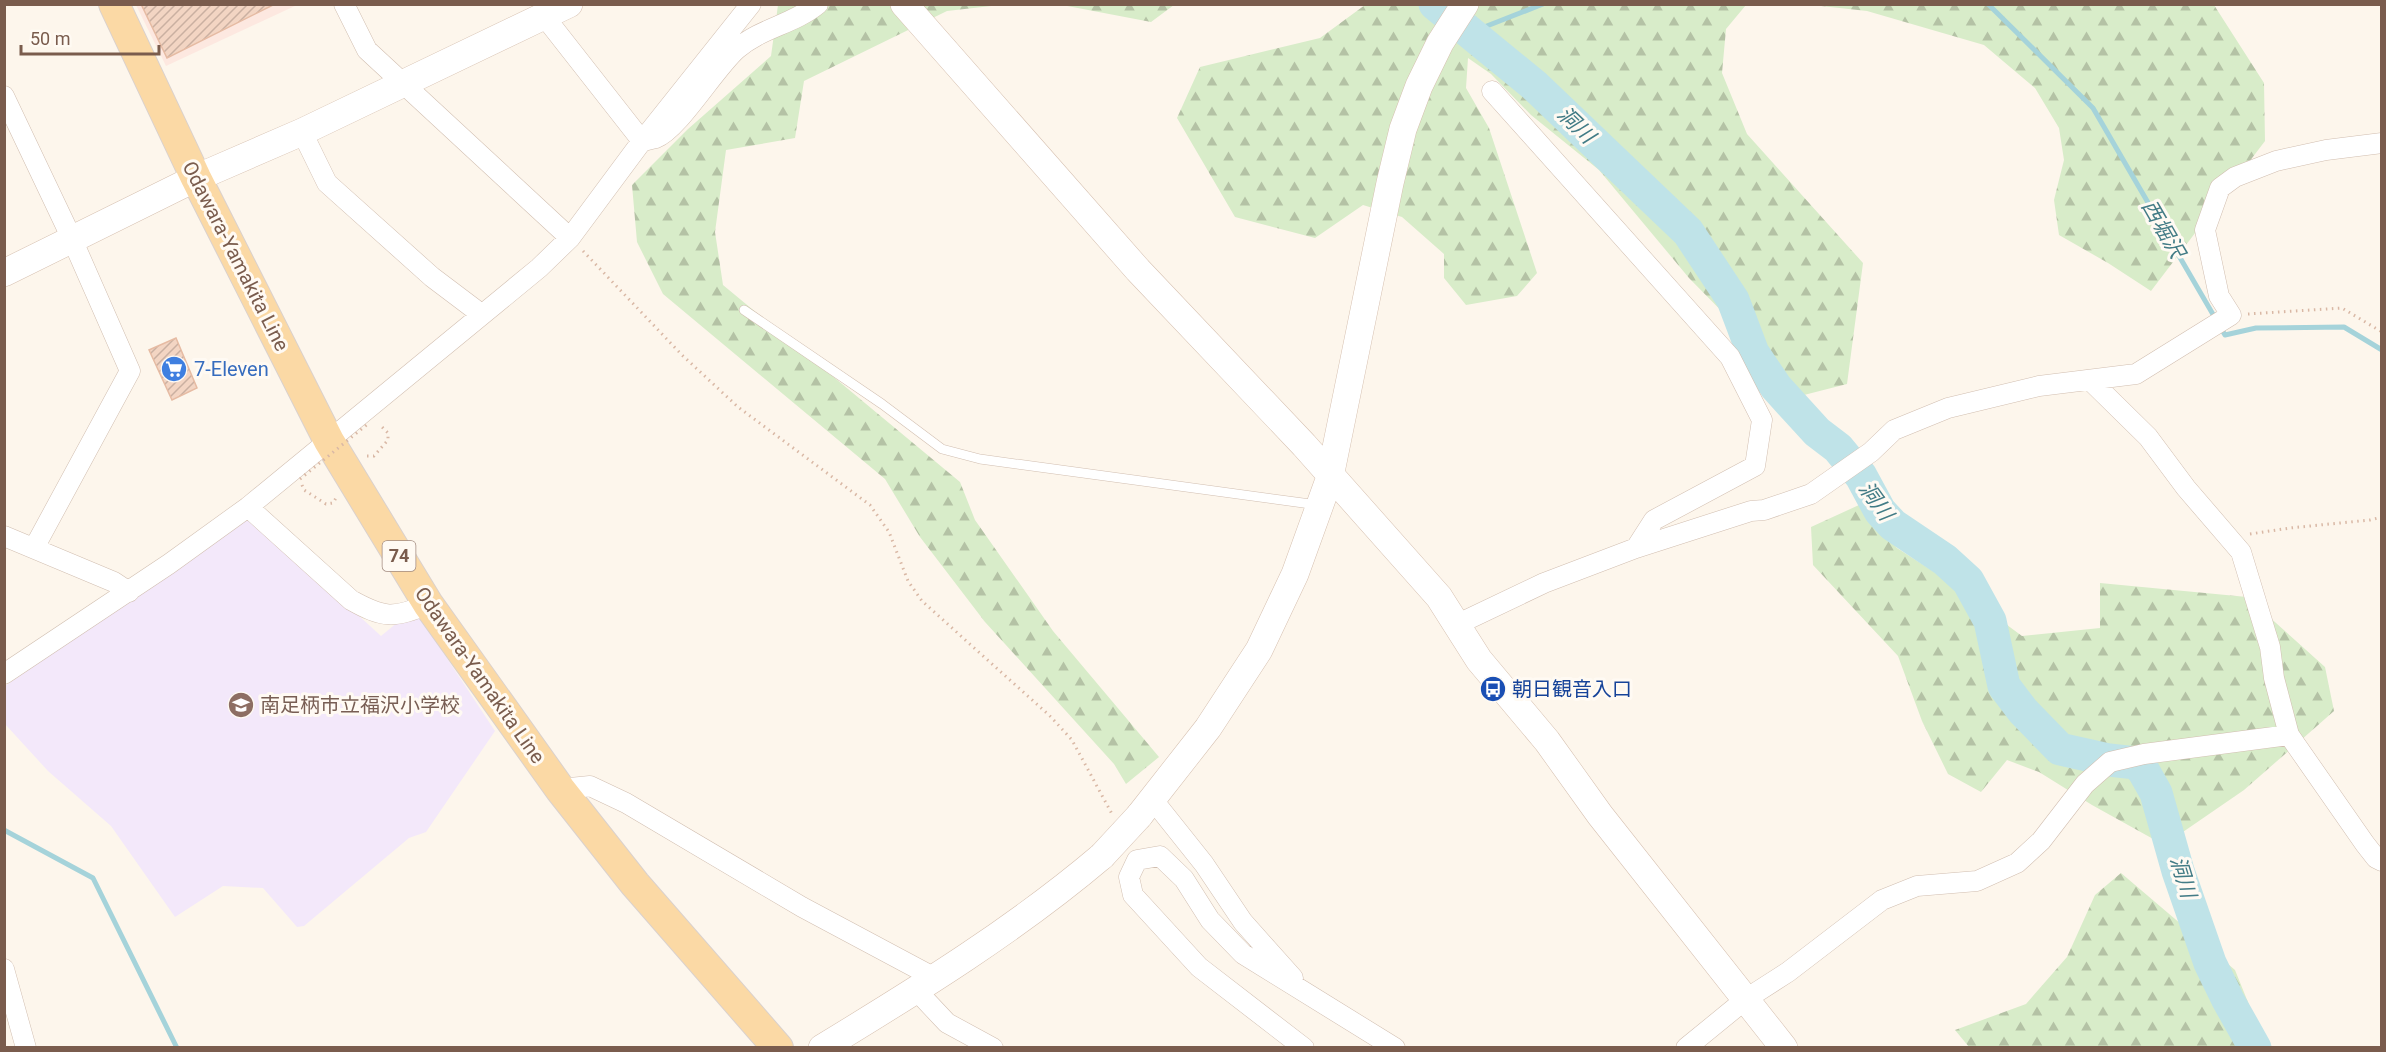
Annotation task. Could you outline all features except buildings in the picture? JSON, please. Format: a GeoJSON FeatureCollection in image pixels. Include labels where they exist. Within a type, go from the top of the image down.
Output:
{"type":"FeatureCollection","features":[{"type":"Feature","properties":{"kind":"main road","name":"Odawara-Yamakita Line"},"geometry":{"type":"LineString","coordinates":[[114,4],[196,178],[329,441],[428,604],[560,789],[635,884],[778,1047]]}},
{"type":"Feature","properties":{"kind":"street"},"geometry":{"type":"LineString","coordinates":[[4,273],[196,178],[302,132],[569,4]]}},
{"type":"Feature","properties":{"kind":"street"},"geometry":{"type":"LineString","coordinates":[[4,674],[129,592],[248,507],[305,472],[329,441],[365,419],[481,314],[539,268],[570,238],[642,141],[751,4]]}},
{"type":"Feature","properties":{"kind":"street"},"geometry":{"type":"LineString","coordinates":[[642,141],[657,137],[675,123],[735,51],[750,38],[809,12],[818,4]]}},
{"type":"Feature","properties":{"kind":"street"},"geometry":{"type":"LineString","coordinates":[[904,4],[1138,270],[1304,445],[1330,477],[1439,597],[1479,660],[1547,741],[1600,815],[1784,1047]]}},
{"type":"Feature","properties":{"kind":"street"},"geometry":{"type":"LineString","coordinates":[[822,1047],[926,984],[1066,886],[1102,856],[1208,728],[1259,650],[1295,574],[1330,477],[1403,129],[1419,86],[1440,43],[1465,4]]}},
{"type":"Feature","properties":{"kind":"street"},"geometry":{"type":"LineString","coordinates":[[346,5],[367,50],[570,238]]}},
{"type":"Feature","properties":{"kind":"street"},"geometry":{"type":"LineString","coordinates":[[544,16],[642,141]]}},
{"type":"Feature","properties":{"kind":"street"},"geometry":{"type":"LineString","coordinates":[[1492,91],[1730,357],[1762,420],[1755,466],[1654,520],[1636,548]]}},
{"type":"Feature","properties":{"kind":"street"},"geometry":{"type":"LineString","coordinates":[[4,96],[72,239],[130,371],[34,548]]}},
{"type":"Feature","properties":{"kind":"street"},"geometry":{"type":"LineString","coordinates":[[302,132],[327,183],[432,277],[481,314]]}},
{"type":"Feature","properties":{"kind":"street"},"geometry":{"type":"LineString","coordinates":[[1458,624],[1544,584],[1636,548],[1811,494],[1871,452],[1894,430],[1948,408],[2039,386],[2136,374],[2231,315],[2219,296],[2205,230],[2220,188],[2235,177],[2276,161],[2326,150],[2382,143]]}},
{"type":"Feature","properties":{"kind":"street"},"geometry":{"type":"LineString","coordinates":[[2091,381],[2148,437],[2186,488],[2241,552],[2270,647],[2274,678],[2289,735],[2365,844],[2376,858],[2382,861]]}},
{"type":"Feature","properties":{"kind":"street"},"geometry":{"type":"LineString","coordinates":[[248,507],[351,600],[383,615],[404,615],[428,604]]}},
{"type":"Feature","properties":{"kind":"street"},"geometry":{"type":"LineString","coordinates":[[4,536],[114,582],[129,592]]}},
{"type":"Feature","properties":{"kind":"street"},"geometry":{"type":"LineString","coordinates":[[1686,1047],[1746,999],[1788,972],[1882,900],[1917,886],[1977,881],[2017,864],[2041,842],[2085,784],[2110,762],[2144,754],[2289,735]]}},
{"type":"Feature","properties":{"kind":"street"},"geometry":{"type":"LineString","coordinates":[[560,789],[590,786],[626,803],[802,907],[926,984],[946,1023],[993,1047]]}},
{"type":"Feature","properties":{"kind":"street"},"geometry":{"type":"LineString","coordinates":[[1136,813],[1204,864],[1243,922],[1308,995]]}},
{"type":"Feature","properties":{"kind":"street"},"geometry":{"type":"LineString","coordinates":[[1304,1047],[1199,967],[1151,916],[1133,895],[1129,877],[1137,860],[1160,856],[1184,879],[1210,920],[1243,954],[1395,1047]]}},
{"type":"Feature","properties":{"kind":"street"},"geometry":{"type":"LineString","coordinates":[[4,969],[26,1047]]}},
{"type":"Feature","properties":{"kind":"lane"},"geometry":{"type":"LineString","coordinates":[[744,310],[882,404],[942,449],[980,459],[1320,506]]}},
{"type":"Feature","properties":{"kind":"path"},"geometry":{"type":"LineString","coordinates":[[570,238],[682,355],[738,407],[870,505],[889,532],[908,581],[922,602],[1052,717],[1136,813]]}},
{"type":"Feature","properties":{"kind":"path"},"geometry":{"type":"LineString","coordinates":[[2231,315],[2342,308],[2382,332]]}},
{"type":"Feature","properties":{"kind":"path"},"geometry":{"type":"LineString","coordinates":[[358,442],[365,419]]}},
{"type":"Feature","properties":{"kind":"path"},"geometry":{"type":"LineString","coordinates":[[362,449],[367,456],[374,456],[388,440],[388,433],[378,422],[365,419]]}},
{"type":"Feature","properties":{"kind":"path"},"geometry":{"type":"LineString","coordinates":[[337,494],[333,503],[326,504],[304,490],[305,472],[365,419]]}},
{"type":"Feature","properties":{"kind":"path"},"geometry":{"type":"LineString","coordinates":[[2228,538],[2382,517]]}},
{"type":"Feature","properties":{"kind":"shaded area"},"geometry":{"type":"Polygon","coordinates":[[[136,5],[297,5],[166,66],[136,5]]]}},
{"type":"Feature","properties":{"kind":"shaded area","name":"南足柄市立福沢小学校"},"geometry":{"type":"Polygon","coordinates":[[[251,517],[381,636],[398,622],[415,620],[419,616],[495,731],[426,832],[409,838],[304,926],[297,927],[263,888],[223,886],[175,917],[111,826],[48,771],[5,724],[5,686],[251,517]]]}},
{"type":"Feature","properties":{"kind":"green space"},"geometry":{"type":"Polygon","coordinates":[[[778,5],[1000,5],[947,11],[804,81],[795,138],[726,150],[715,232],[723,285],[960,482],[975,520],[1053,631],[1159,757],[1126,784],[1114,764],[985,622],[920,537],[885,479],[663,294],[637,242],[632,185],[688,129],[771,56],[778,5]]]}},
{"type":"Feature","properties":{"kind":"green space"},"geometry":{"type":"Polygon","coordinates":[[[1062,5],[1174,5],[1151,22],[1062,5]]]}},
{"type":"Feature","properties":{"kind":"green space"},"geometry":{"type":"Polygon","coordinates":[[[1365,5],[1746,5],[1726,29],[1722,73],[1747,134],[1863,263],[1847,384],[1804,395],[1689,278],[1599,170],[1531,115],[1491,74],[1468,58],[1466,88],[1489,128],[1537,273],[1517,296],[1466,305],[1444,278],[1444,254],[1402,217],[1363,205],[1315,238],[1235,217],[1177,118],[1200,67],[1320,38],[1365,5]]]}},
{"type":"Feature","properties":{"kind":"green space"},"geometry":{"type":"Polygon","coordinates":[[[1812,5],[2214,5],[2264,83],[2265,141],[2151,291],[2059,235],[2054,200],[2064,160],[2059,128],[2035,88],[1984,45],[1867,11],[1812,5]]]}},
{"type":"Feature","properties":{"kind":"green space"},"geometry":{"type":"Polygon","coordinates":[[[1859,505],[1897,548],[1942,577],[2022,636],[2100,628],[2100,583],[2247,597],[2325,667],[2334,711],[2244,790],[2164,845],[2039,772],[2007,760],[1981,792],[1948,774],[1922,721],[1898,656],[1813,565],[1811,527],[1859,505]]]}},
{"type":"Feature","properties":{"kind":"green space"},"geometry":{"type":"Polygon","coordinates":[[[2121,873],[2235,970],[2266,1047],[1969,1047],[1955,1030],[2026,1004],[2067,957],[2095,895],[2121,873]]]}},
{"type":"Feature","properties":{"kind":"waterway","name":"洞川"},"geometry":{"type":"LineString","coordinates":[[1435,4],[1534,85],[1688,232],[1733,300],[1753,353],[1776,387],[1817,432],[1838,448],[1861,476],[1880,511],[1893,525],[1945,560],[1968,581],[1990,621],[2004,686],[2023,711],[2060,749],[2109,760],[2136,763],[2143,770],[2156,793],[2178,871],[2210,963],[2255,1048]]}},
{"type":"Feature","properties":{"kind":"waterway","name":"西堀沢"},"geometry":{"type":"LineString","coordinates":[[1469,33],[1543,4]]}},
{"type":"Feature","properties":{"kind":"waterway","name":"西堀沢"},"geometry":{"type":"LineString","coordinates":[[1988,4],[2093,108],[2225,335],[2256,328],[2344,327],[2382,350]]}},
{"type":"Feature","properties":{"kind":"waterway"},"geometry":{"type":"LineString","coordinates":[[4,830],[93,878],[177,1048]]}},
{"type":"Feature","properties":{"kind":"waterway"},"geometry":{"type":"LineString","coordinates":[[2254,1045],[2270,1048]]}},
{"type":"Feature","properties":{"kind":"place","name":"7-Eleven"},"geometry":{"type":"Point","coordinates":[174,369]}},
{"type":"Feature","properties":{"kind":"place","name":"朝日観音入口"},"geometry":{"type":"Point","coordinates":[1493,689]}},
{"type":"Feature","properties":{"kind":"place","name":"南足柄市立福沢小学校"},"geometry":{"type":"Point","coordinates":[241,705]}}]}
